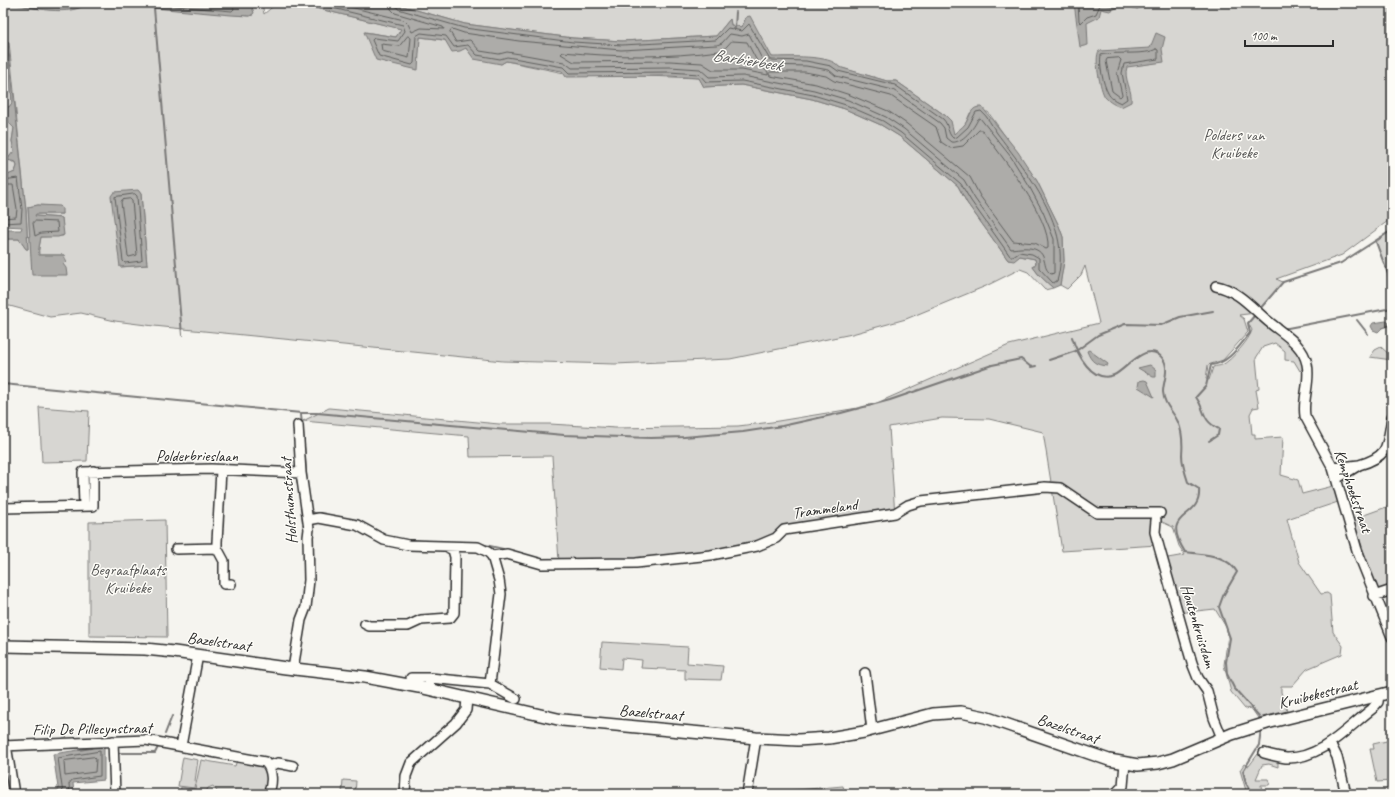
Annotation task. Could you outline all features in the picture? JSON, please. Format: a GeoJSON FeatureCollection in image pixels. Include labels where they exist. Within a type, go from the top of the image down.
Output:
{"type":"FeatureCollection","features":[{"type":"Feature","properties":{"kind":"main road","name":"Bazelstraat"},"geometry":{"type":"LineString","coordinates":[[3,646],[146,649],[198,655],[293,669],[429,684],[467,698],[562,720],[756,738],[798,740],[829,738],[872,730],[933,714],[961,712],[975,714],[1109,760],[1125,764],[1138,765],[1158,763],[1252,728]]}},
{"type":"Feature","properties":{"kind":"main road","name":"Kruibekestraat"},"geometry":{"type":"LineString","coordinates":[[1252,728],[1392,692]]}},
{"type":"Feature","properties":{"kind":"street","name":"Kemphoekstraat"},"geometry":{"type":"LineString","coordinates":[[1216,286],[1239,296],[1287,336],[1302,351],[1308,372],[1303,407],[1305,416],[1333,468],[1355,542],[1374,596],[1392,637]]}},
{"type":"Feature","properties":{"kind":"street"},"geometry":{"type":"LineString","coordinates":[[1333,468],[1359,465],[1372,461],[1384,452],[1392,417]]}},
{"type":"Feature","properties":{"kind":"street","name":"Holsthumstraat"},"geometry":{"type":"LineString","coordinates":[[293,669],[301,620],[306,607],[309,580],[308,520],[301,473],[298,425]]}},
{"type":"Feature","properties":{"kind":"street"},"geometry":{"type":"LineString","coordinates":[[1336,479],[1359,465]]}},
{"type":"Feature","properties":{"kind":"street"},"geometry":{"type":"LineString","coordinates":[[221,470],[217,548],[224,561],[224,584],[231,584]]}},
{"type":"Feature","properties":{"kind":"street","name":"Polderbrieslaan"},"geometry":{"type":"LineString","coordinates":[[3,508],[84,506],[83,472],[221,470],[301,473]]}},
{"type":"Feature","properties":{"kind":"street","name":"Trammeland"},"geometry":{"type":"LineString","coordinates":[[492,556],[502,554],[532,562],[552,564],[636,563],[711,555],[757,546],[776,538],[784,530],[895,513],[908,505],[921,501],[1044,487],[1060,488],[1097,513],[1158,517]]}},
{"type":"Feature","properties":{"kind":"street","name":"Houtenkruisdam"},"geometry":{"type":"LineString","coordinates":[[1158,517],[1155,525],[1158,547],[1192,663],[1198,678],[1207,691],[1214,718],[1222,738]]}},
{"type":"Feature","properties":{"kind":"street"},"geometry":{"type":"LineString","coordinates":[[308,520],[319,518],[357,525],[378,537],[392,542],[449,548],[478,547],[488,552],[492,556],[499,580],[501,594],[490,684]]}},
{"type":"Feature","properties":{"kind":"street"},"geometry":{"type":"LineString","coordinates":[[176,549],[217,548]]}},
{"type":"Feature","properties":{"kind":"street"},"geometry":{"type":"LineString","coordinates":[[365,624],[369,626],[408,626],[421,620],[447,619],[453,616],[455,556],[449,548]]}},
{"type":"Feature","properties":{"kind":"street"},"geometry":{"type":"LineString","coordinates":[[1374,596],[1392,590]]}},
{"type":"Feature","properties":{"kind":"street"},"geometry":{"type":"LineString","coordinates":[[181,746],[198,655]]}},
{"type":"Feature","properties":{"kind":"street"},"geometry":{"type":"LineString","coordinates":[[865,673],[872,730]]}},
{"type":"Feature","properties":{"kind":"street","name":"Bazelstraat"},"geometry":{"type":"LineString","coordinates":[[411,678],[429,684],[490,684],[516,699]]}},
{"type":"Feature","properties":{"kind":"street"},"geometry":{"type":"LineString","coordinates":[[1264,753],[1286,758],[1303,755],[1330,743],[1372,709],[1378,702],[1379,695]]}},
{"type":"Feature","properties":{"kind":"street"},"geometry":{"type":"LineString","coordinates":[[405,794],[406,776],[411,763],[459,720],[466,710],[467,698]]}},
{"type":"Feature","properties":{"kind":"street"},"geometry":{"type":"LineString","coordinates":[[747,794],[756,738]]}},
{"type":"Feature","properties":{"kind":"street","name":"Filip De Pillecynstraat"},"geometry":{"type":"LineString","coordinates":[[4,746],[146,740],[260,760],[269,766]]}},
{"type":"Feature","properties":{"kind":"street"},"geometry":{"type":"LineString","coordinates":[[113,741],[115,794]]}},
{"type":"Feature","properties":{"kind":"street"},"geometry":{"type":"LineString","coordinates":[[1330,743],[1337,757],[1346,794]]}},
{"type":"Feature","properties":{"kind":"street"},"geometry":{"type":"LineString","coordinates":[[4,746],[14,794]]}},
{"type":"Feature","properties":{"kind":"street"},"geometry":{"type":"LineString","coordinates":[[268,794],[271,774],[269,766],[278,763],[293,766]]}},
{"type":"Feature","properties":{"kind":"street"},"geometry":{"type":"LineString","coordinates":[[1115,794],[1123,786],[1125,764]]}},
{"type":"Feature","properties":{"kind":"green space"},"geometry":{"type":"Polygon","coordinates":[[[3,3],[56,10],[100,3],[250,16],[253,15],[242,5],[207,3],[262,3],[264,14],[277,3],[295,3],[402,29],[396,37],[365,32],[417,70],[420,37],[439,39],[460,45],[469,52],[501,64],[506,61],[564,73],[699,78],[704,87],[741,85],[812,99],[845,109],[881,125],[899,136],[958,186],[967,203],[1008,260],[1014,260],[1020,256],[1035,259],[1036,263],[1033,267],[1053,288],[1045,290],[1028,272],[1020,269],[986,286],[906,319],[852,334],[730,359],[615,364],[503,361],[154,326],[115,321],[81,313],[50,317],[10,306],[3,306],[3,238],[19,239],[26,249],[28,249],[26,211],[9,42],[6,48],[9,58],[12,103],[9,107],[3,107],[3,3]],[[138,190],[120,267],[147,265],[141,194],[138,190]],[[38,205],[28,207],[32,267],[34,274],[66,274],[63,264],[64,255],[38,255],[41,237],[63,236],[62,218],[35,216],[36,214],[62,214],[60,207],[38,205]]]}},
{"type":"Feature","properties":{"kind":"green space","name":"Polders van Kruibeke"},"geometry":{"type":"Polygon","coordinates":[[[392,3],[1392,3],[1392,218],[1342,255],[1276,279],[1283,282],[1257,313],[1294,348],[1305,367],[1300,371],[1294,361],[1285,360],[1285,351],[1275,343],[1263,347],[1256,358],[1259,389],[1256,390],[1259,407],[1253,408],[1250,414],[1252,434],[1255,434],[1255,439],[1283,437],[1281,475],[1298,480],[1302,494],[1333,486],[1338,502],[1287,519],[1299,562],[1321,594],[1327,593],[1330,595],[1333,632],[1343,646],[1342,654],[1307,669],[1292,686],[1281,686],[1281,692],[1287,711],[1258,718],[1251,708],[1245,709],[1231,692],[1224,665],[1228,635],[1226,627],[1215,609],[1178,613],[1162,559],[1185,555],[1179,546],[1173,527],[1160,521],[1158,545],[1062,551],[1043,432],[989,419],[942,418],[889,427],[895,516],[785,531],[777,540],[649,564],[559,562],[552,456],[470,457],[469,436],[303,421],[329,408],[499,424],[550,424],[616,428],[738,426],[772,422],[870,406],[1009,345],[1099,323],[1085,266],[1081,275],[1067,289],[1060,285],[1064,261],[1063,237],[1059,226],[1037,181],[988,112],[970,113],[965,125],[954,135],[946,116],[896,81],[887,81],[838,67],[771,57],[746,17],[742,27],[731,25],[730,19],[716,36],[622,41],[573,38],[465,24],[392,3]],[[1256,313],[1239,315],[1244,319],[1248,332],[1223,360],[1208,365],[1206,379],[1209,380],[1213,367],[1226,363],[1244,344],[1252,330],[1248,323],[1256,313]]]}},
{"type":"Feature","properties":{"kind":"green space"},"geometry":{"type":"Polygon","coordinates":[[[3,117],[14,128],[12,141],[14,151],[9,157],[12,162],[16,162],[17,166],[15,172],[3,177],[3,117]]]}},
{"type":"Feature","properties":{"kind":"green space"},"geometry":{"type":"Polygon","coordinates":[[[1392,230],[1392,285],[1376,242],[1392,230]]]}},
{"type":"Feature","properties":{"kind":"green space"},"geometry":{"type":"Polygon","coordinates":[[[1381,347],[1391,356],[1392,355],[1392,360],[1370,357],[1375,350],[1381,347]]]}},
{"type":"Feature","properties":{"kind":"green space"},"geometry":{"type":"Polygon","coordinates":[[[39,407],[89,411],[87,461],[42,462],[39,407]]]}},
{"type":"Feature","properties":{"kind":"green space"},"geometry":{"type":"Polygon","coordinates":[[[1392,505],[1392,587],[1377,592],[1353,519],[1392,505]]]}},
{"type":"Feature","properties":{"kind":"green space","name":"Begraafplaats Kruibeke"},"geometry":{"type":"Polygon","coordinates":[[[165,520],[167,637],[89,636],[89,522],[165,520]]]}},
{"type":"Feature","properties":{"kind":"green space"},"geometry":{"type":"Polygon","coordinates":[[[602,642],[688,647],[687,663],[723,666],[721,680],[685,679],[685,670],[641,668],[642,660],[622,658],[621,669],[600,667],[602,642]]]}},
{"type":"Feature","properties":{"kind":"green space"},"geometry":{"type":"Polygon","coordinates":[[[1392,728],[1392,781],[1377,782],[1370,749],[1374,749],[1373,744],[1391,740],[1388,730],[1392,728]]]}},
{"type":"Feature","properties":{"kind":"green space"},"geometry":{"type":"Polygon","coordinates":[[[1258,754],[1278,760],[1278,767],[1269,764],[1262,765],[1256,779],[1268,779],[1270,783],[1269,785],[1261,785],[1262,794],[1247,794],[1240,770],[1244,764],[1249,766],[1258,754]]]}},
{"type":"Feature","properties":{"kind":"green space"},"geometry":{"type":"Polygon","coordinates":[[[183,757],[198,760],[194,788],[178,786],[183,757]]]}},
{"type":"Feature","properties":{"kind":"green space"},"geometry":{"type":"Polygon","coordinates":[[[201,760],[235,766],[237,760],[263,764],[267,768],[268,782],[263,794],[219,794],[213,786],[208,788],[205,794],[180,794],[181,787],[195,789],[201,760]]]}},
{"type":"Feature","properties":{"kind":"green space"},"geometry":{"type":"Polygon","coordinates":[[[343,780],[356,781],[355,794],[342,794],[343,780]]]}},
{"type":"Feature","properties":{"kind":"green space"},"geometry":{"type":"Polygon","coordinates":[[[843,786],[845,794],[751,794],[843,786]]]}},
{"type":"Feature","properties":{"kind":"water"},"geometry":{"type":"Polygon","coordinates":[[[10,3],[88,3],[71,10],[61,11],[39,9],[10,3]]]}},
{"type":"Feature","properties":{"kind":"water"},"geometry":{"type":"Polygon","coordinates":[[[100,3],[207,3],[248,6],[252,7],[254,13],[250,16],[231,15],[100,3]]]}},
{"type":"Feature","properties":{"kind":"water"},"geometry":{"type":"Polygon","coordinates":[[[295,3],[392,3],[465,24],[573,38],[622,41],[716,36],[730,19],[731,25],[742,27],[746,17],[750,16],[772,57],[818,58],[835,63],[839,67],[887,81],[896,81],[946,116],[951,121],[954,134],[963,127],[971,112],[975,108],[982,107],[1018,152],[1037,181],[1059,226],[1063,237],[1064,261],[1060,285],[1053,288],[1039,275],[1033,267],[1036,263],[1035,259],[1020,256],[1014,261],[1008,260],[967,203],[958,186],[899,136],[881,125],[845,109],[812,99],[741,85],[704,87],[699,78],[669,76],[566,77],[562,71],[506,61],[501,64],[474,59],[466,48],[460,51],[452,52],[445,40],[420,37],[418,70],[376,60],[364,32],[396,37],[401,29],[295,3]]]}},
{"type":"Feature","properties":{"kind":"water"},"geometry":{"type":"Polygon","coordinates":[[[1074,3],[1151,4],[1137,9],[1123,5],[1110,11],[1101,9],[1099,17],[1087,23],[1088,45],[1080,47],[1074,3]]]}},
{"type":"Feature","properties":{"kind":"water"},"geometry":{"type":"Polygon","coordinates":[[[1156,33],[1165,37],[1162,49],[1164,62],[1127,67],[1126,76],[1131,93],[1131,102],[1121,107],[1115,105],[1105,97],[1103,93],[1097,67],[1099,51],[1150,48],[1156,33]]]}},
{"type":"Feature","properties":{"kind":"water"},"geometry":{"type":"Polygon","coordinates":[[[8,42],[26,211],[28,249],[26,249],[19,239],[3,238],[3,230],[21,230],[22,227],[3,226],[3,177],[15,172],[17,166],[16,162],[7,160],[14,151],[12,141],[14,128],[3,117],[3,107],[9,107],[12,103],[9,58],[6,48],[8,42]]]}},
{"type":"Feature","properties":{"kind":"water"},"geometry":{"type":"Polygon","coordinates":[[[138,190],[141,194],[147,265],[120,267],[111,196],[114,192],[138,190]]]}},
{"type":"Feature","properties":{"kind":"water"},"geometry":{"type":"Polygon","coordinates":[[[38,205],[60,206],[62,208],[62,214],[36,214],[35,216],[62,218],[64,235],[58,237],[41,237],[39,255],[64,255],[66,261],[63,264],[66,268],[67,275],[32,275],[28,207],[38,205]]]}},
{"type":"Feature","properties":{"kind":"water"},"geometry":{"type":"Polygon","coordinates":[[[1386,321],[1389,323],[1388,326],[1382,328],[1378,332],[1373,330],[1371,326],[1373,323],[1386,321]]]}},
{"type":"Feature","properties":{"kind":"water"},"geometry":{"type":"Polygon","coordinates":[[[1089,350],[1108,364],[1107,366],[1097,364],[1092,360],[1087,351],[1089,350]]]}},
{"type":"Feature","properties":{"kind":"water"},"geometry":{"type":"Polygon","coordinates":[[[1150,365],[1156,370],[1156,377],[1153,377],[1138,368],[1150,365]]]}},
{"type":"Feature","properties":{"kind":"water"},"geometry":{"type":"Polygon","coordinates":[[[1139,381],[1147,381],[1154,397],[1138,387],[1139,381]]]}},
{"type":"Feature","properties":{"kind":"water"},"geometry":{"type":"Polygon","coordinates":[[[104,746],[104,780],[73,783],[74,794],[59,794],[53,754],[104,746]]]}},
{"type":"Feature","properties":{"kind":"waterway"},"geometry":{"type":"LineString","coordinates":[[1150,4],[1181,5],[1192,3]]}},
{"type":"Feature","properties":{"kind":"waterway"},"geometry":{"type":"LineString","coordinates":[[154,8],[182,335]]}},
{"type":"Feature","properties":{"kind":"waterway"},"geometry":{"type":"LineString","coordinates":[[735,28],[736,12]]}},
{"type":"Feature","properties":{"kind":"waterway"},"geometry":{"type":"LineString","coordinates":[[1259,310],[1283,282],[1341,263],[1392,230]]}},
{"type":"Feature","properties":{"kind":"waterway"},"geometry":{"type":"LineString","coordinates":[[1376,242],[1392,285]]}},
{"type":"Feature","properties":{"kind":"waterway"},"geometry":{"type":"LineString","coordinates":[[1281,328],[1288,328],[1392,308]]}},
{"type":"Feature","properties":{"kind":"waterway"},"geometry":{"type":"LineString","coordinates":[[1049,360],[1076,351],[1098,335],[1125,324],[1161,325],[1180,317],[1213,311]]}},
{"type":"Feature","properties":{"kind":"waterway"},"geometry":{"type":"LineString","coordinates":[[1209,441],[1218,435],[1219,429],[1213,426],[1206,419],[1196,397],[1206,386],[1211,365],[1223,361],[1238,348],[1250,333],[1248,323],[1255,315]]}},
{"type":"Feature","properties":{"kind":"waterway"},"geometry":{"type":"LineString","coordinates":[[1357,320],[1368,334]]}},
{"type":"Feature","properties":{"kind":"waterway","name":"Barbierbeek"},"geometry":{"type":"LineString","coordinates":[[1072,337],[1074,344],[1087,366],[1092,371],[1106,377],[1119,372],[1137,357],[1151,352],[1157,353],[1165,363],[1166,371],[1163,388],[1164,397],[1181,430],[1182,455],[1188,482],[1199,489],[1198,499],[1194,507],[1178,522],[1176,529],[1178,538],[1185,552],[1214,556],[1227,562],[1237,572],[1223,596],[1219,607],[1230,638],[1226,662],[1227,674],[1234,688],[1259,716],[1261,722]]}},
{"type":"Feature","properties":{"kind":"waterway"},"geometry":{"type":"LineString","coordinates":[[3,384],[301,413],[317,413],[564,435],[651,438],[743,432],[782,426],[890,400],[992,365],[1021,359],[1031,367],[1036,366]]}},
{"type":"Feature","properties":{"kind":"waterway"},"geometry":{"type":"LineString","coordinates":[[301,414],[302,425]]}},
{"type":"Feature","properties":{"kind":"waterway"},"geometry":{"type":"LineString","coordinates":[[303,431],[307,485]]}},
{"type":"Feature","properties":{"kind":"waterway"},"geometry":{"type":"LineString","coordinates":[[310,509],[314,513],[320,514]]}},
{"type":"Feature","properties":{"kind":"waterway"},"geometry":{"type":"LineString","coordinates":[[394,538],[407,540]]}},
{"type":"Feature","properties":{"kind":"waterway"},"geometry":{"type":"LineString","coordinates":[[412,540],[423,541]]}},
{"type":"Feature","properties":{"kind":"waterway"},"geometry":{"type":"LineString","coordinates":[[481,544],[503,549]]}},
{"type":"Feature","properties":{"kind":"waterway"},"geometry":{"type":"LineString","coordinates":[[165,734],[172,716]]}},
{"type":"Feature","properties":{"kind":"waterway","name":"Barbierbeek"},"geometry":{"type":"LineString","coordinates":[[1252,794],[1246,783],[1243,771],[1259,745],[1261,728]]}},
{"type":"Feature","properties":{"kind":"waterway"},"geometry":{"type":"LineString","coordinates":[[118,753],[155,753],[158,747]]}},
{"type":"Feature","properties":{"kind":"waterway"},"geometry":{"type":"LineString","coordinates":[[79,750],[91,748]]}}]}
